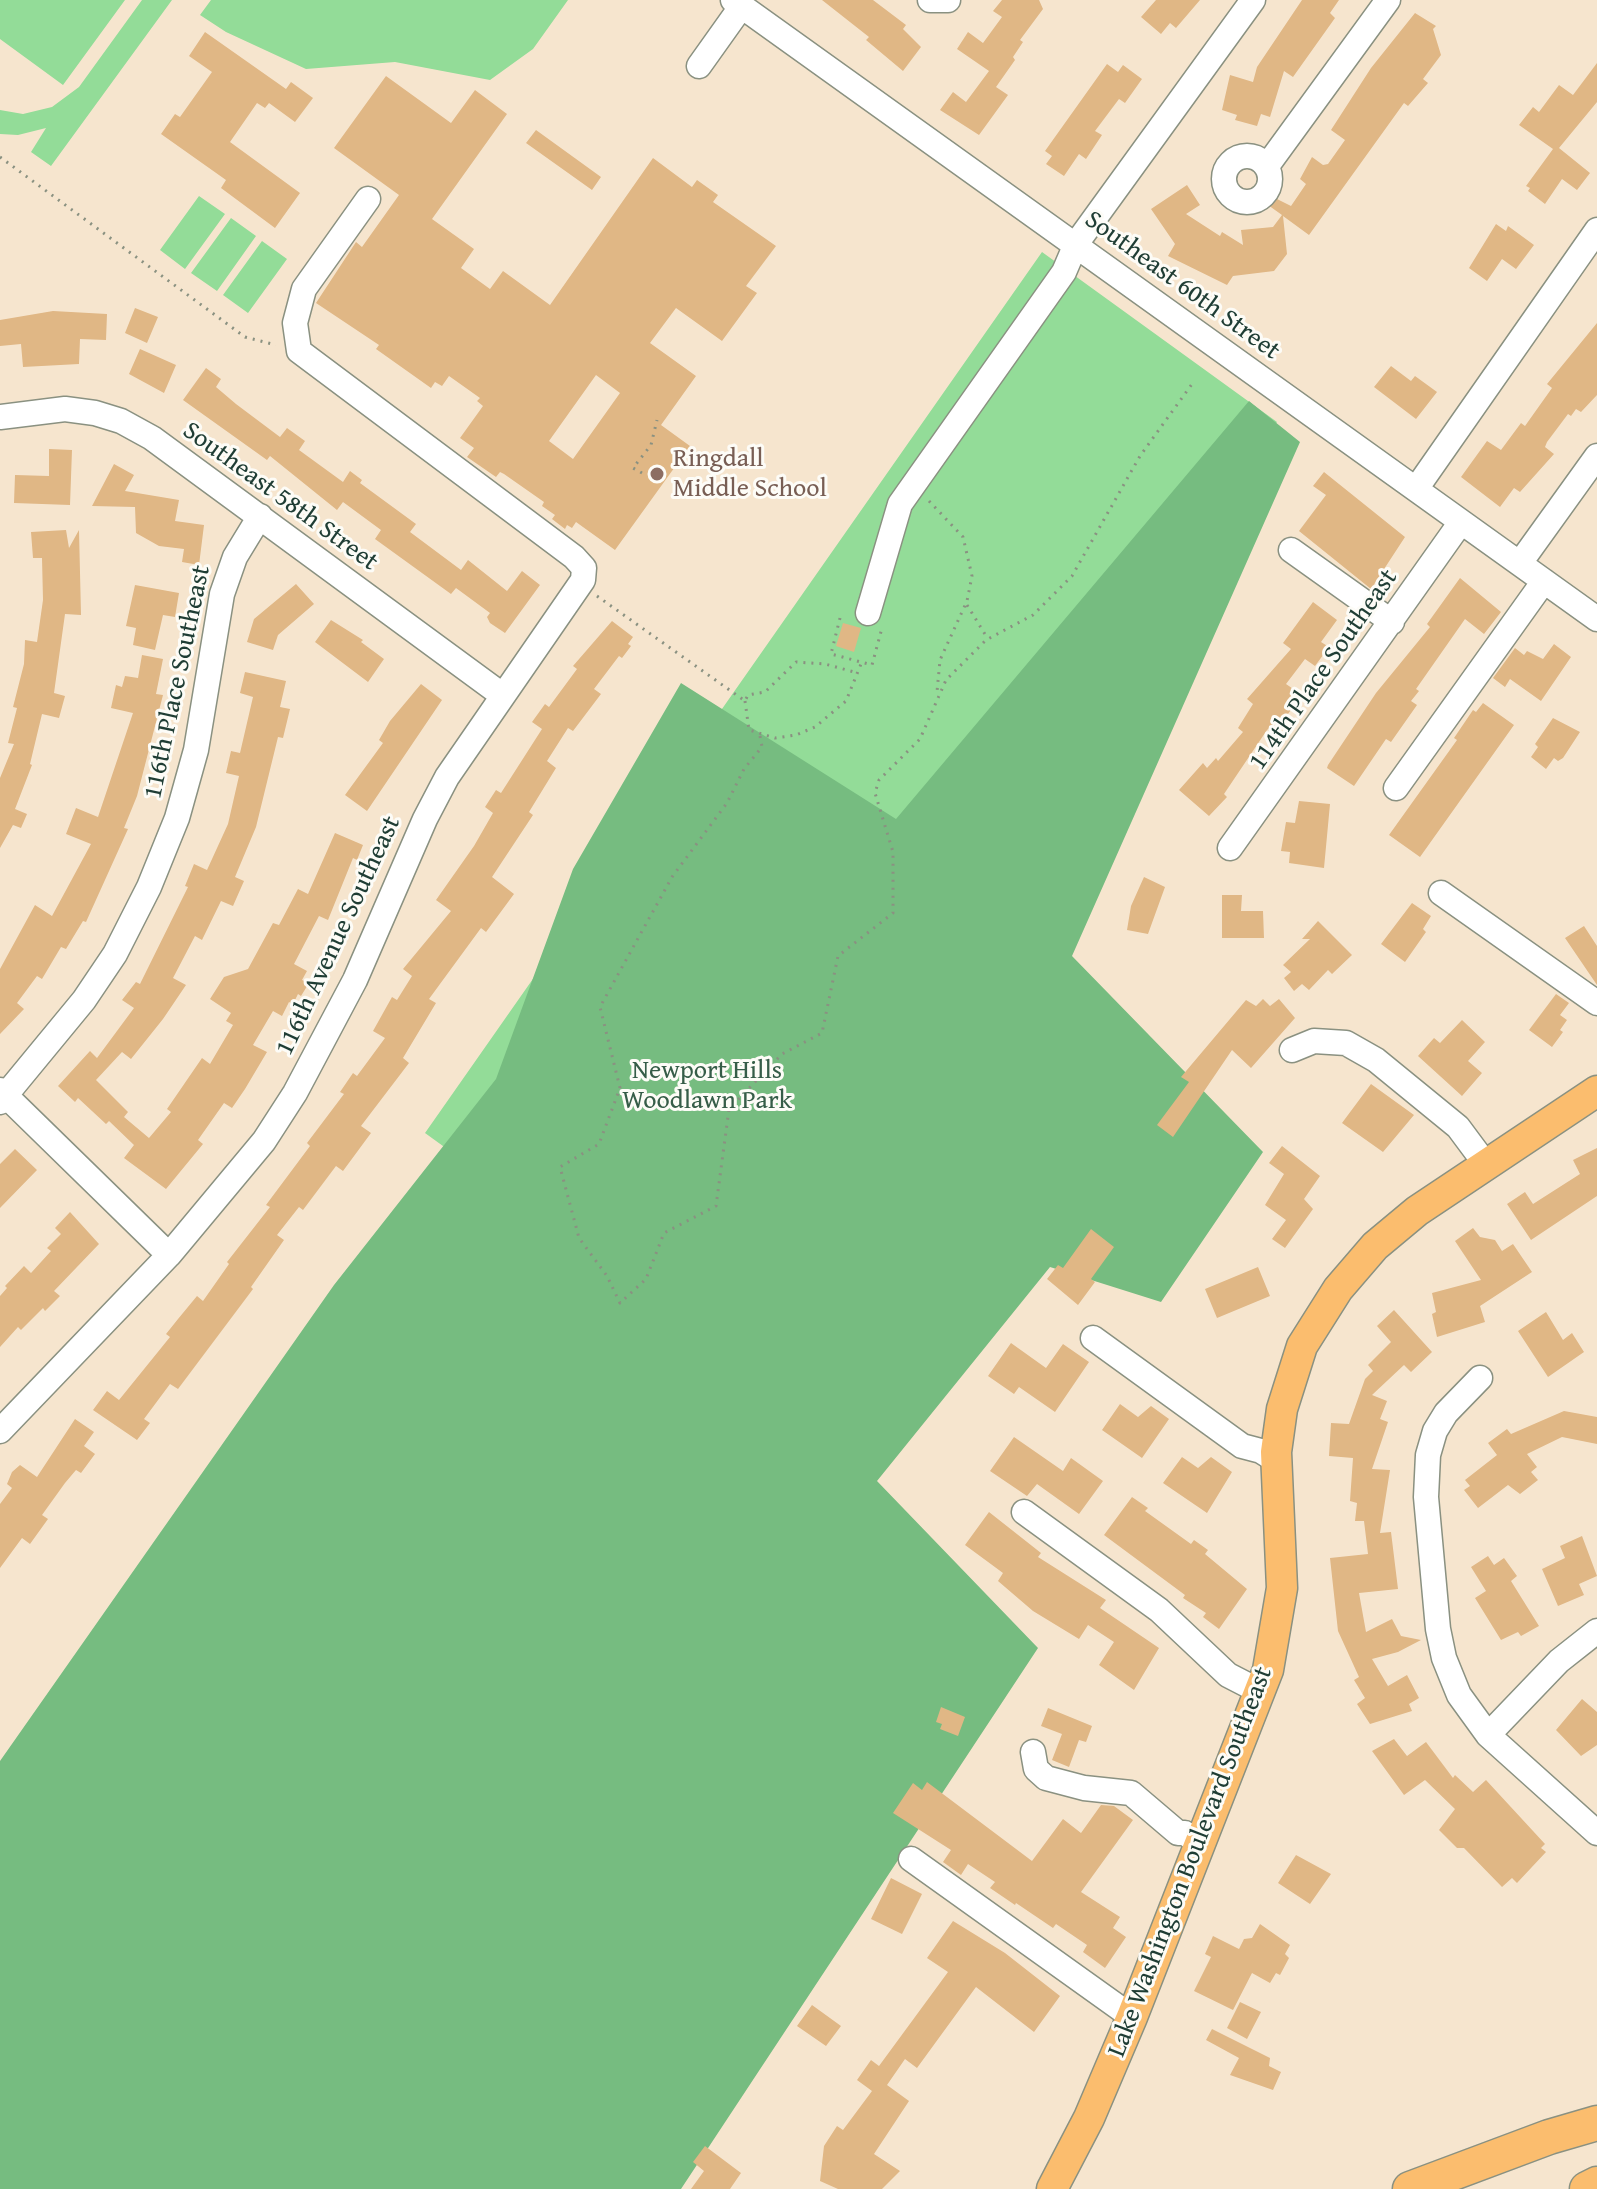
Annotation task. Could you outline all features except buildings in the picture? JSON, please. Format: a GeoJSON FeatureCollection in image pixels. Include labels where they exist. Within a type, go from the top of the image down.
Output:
{"type":"FeatureCollection","features":[{"type":"Feature","properties":{"kind":"highway"},"geometry":{"type":"LineString","coordinates":[[1410,2189],[1549,2137],[1597,2125]]}},
{"type":"Feature","properties":{"kind":"highway"},"geometry":{"type":"LineString","coordinates":[[1456,2189],[1550,2151],[1597,2125]]}},
{"type":"Feature","properties":{"kind":"highway"},"geometry":{"type":"LineString","coordinates":[[1587,2189],[1597,2184]]}},
{"type":"Feature","properties":{"kind":"main road","name":"Lake Washington Boulevard Southeast"},"geometry":{"type":"LineString","coordinates":[[1052,2189],[1089,2118],[1132,2017],[1261,1692],[1279,1624],[1282,1588],[1277,1461],[1282,1409],[1291,1370],[1315,1321],[1375,1246],[1417,1211],[1597,1091]]}},
{"type":"Feature","properties":{"kind":"street"},"geometry":{"type":"LineString","coordinates":[[930,0],[948,0]]}},
{"type":"Feature","properties":{"kind":"street"},"geometry":{"type":"LineString","coordinates":[[868,613],[900,504],[1064,272],[1076,244],[1253,0]]}},
{"type":"Feature","properties":{"kind":"street"},"geometry":{"type":"LineString","coordinates":[[1267,166],[1388,0]]}},
{"type":"Feature","properties":{"kind":"street"},"geometry":{"type":"LineString","coordinates":[[699,66],[737,3]]}},
{"type":"Feature","properties":{"kind":"street","name":"Southeast 60th Street"},"geometry":{"type":"LineString","coordinates":[[737,3],[1597,619]]}},
{"type":"Feature","properties":{"kind":"street"},"geometry":{"type":"LineString","coordinates":[[368,199],[304,289],[295,323],[299,351],[574,557],[584,568],[583,580],[575,591]]}},
{"type":"Feature","properties":{"kind":"street"},"geometry":{"type":"LineString","coordinates":[[1416,489],[1597,230]]}},
{"type":"Feature","properties":{"kind":"street","name":"Southeast 58th Street"},"geometry":{"type":"LineString","coordinates":[[0,417],[65,409],[121,421],[152,438],[502,695]]}},
{"type":"Feature","properties":{"kind":"street"},"geometry":{"type":"LineString","coordinates":[[1520,563],[1597,456]]}},
{"type":"Feature","properties":{"kind":"street","name":"116th Place Southeast"},"geometry":{"type":"LineString","coordinates":[[2,1096],[45,1051],[115,954],[149,887],[177,818],[196,750],[222,594],[235,557],[260,516]]}},
{"type":"Feature","properties":{"kind":"street","name":"114th Place Southeast"},"geometry":{"type":"LineString","coordinates":[[1230,848],[1461,522]]}},
{"type":"Feature","properties":{"kind":"street"},"geometry":{"type":"LineString","coordinates":[[1291,550],[1392,622]]}},
{"type":"Feature","properties":{"kind":"street"},"geometry":{"type":"LineString","coordinates":[[1396,788],[1544,581]]}},
{"type":"Feature","properties":{"kind":"street","name":"116th Avenue Southeast"},"geometry":{"type":"LineString","coordinates":[[0,1431],[169,1255],[235,1179],[295,1093],[355,980],[425,819],[447,777],[575,591]]}},
{"type":"Feature","properties":{"kind":"street"},"geometry":{"type":"LineString","coordinates":[[1441,893],[1597,1003]]}},
{"type":"Feature","properties":{"kind":"street"},"geometry":{"type":"LineString","coordinates":[[1292,1050],[1314,1041],[1346,1043],[1376,1060],[1458,1127],[1487,1166]]}},
{"type":"Feature","properties":{"kind":"street"},"geometry":{"type":"LineString","coordinates":[[2,1096],[169,1255]]}},
{"type":"Feature","properties":{"kind":"street"},"geometry":{"type":"LineString","coordinates":[[1093,1338],[1242,1446],[1261,1451],[1277,1461]]}},
{"type":"Feature","properties":{"kind":"street"},"geometry":{"type":"LineString","coordinates":[[1480,1378],[1446,1413],[1435,1431],[1428,1455],[1426,1497],[1438,1629],[1444,1658],[1459,1695],[1488,1735],[1597,1833]]}},
{"type":"Feature","properties":{"kind":"street"},"geometry":{"type":"LineString","coordinates":[[1024,1512],[1159,1610],[1228,1675],[1261,1692]]}},
{"type":"Feature","properties":{"kind":"street"},"geometry":{"type":"LineString","coordinates":[[1488,1735],[1559,1661],[1597,1631]]}},
{"type":"Feature","properties":{"kind":"street"},"geometry":{"type":"LineString","coordinates":[[1033,1752],[1036,1769],[1046,1778],[1084,1788],[1131,1793],[1178,1833],[1185,1833],[1201,1845]]}},
{"type":"Feature","properties":{"kind":"street"},"geometry":{"type":"LineString","coordinates":[[911,1859],[1132,2017]]}},
{"type":"Feature","properties":{"kind":"path"},"geometry":{"type":"LineString","coordinates":[[0,157],[245,337],[299,351]]}},
{"type":"Feature","properties":{"kind":"path"},"geometry":{"type":"LineString","coordinates":[[760,736],[762,747],[744,769],[727,803],[672,877],[600,1007],[620,1088],[599,1144],[560,1167],[579,1238],[607,1276],[620,1303],[646,1279],[664,1233],[716,1206],[729,1109],[782,1054],[822,1033],[838,956],[893,913],[893,852],[875,793],[879,780],[920,739],[936,696],[946,680],[988,639],[1033,615],[1072,576],[1133,467],[1192,384]]}},
{"type":"Feature","properties":{"kind":"path"},"geometry":{"type":"LineString","coordinates":[[642,473],[633,468],[651,445],[657,420]]}},
{"type":"Feature","properties":{"kind":"path"},"geometry":{"type":"LineString","coordinates":[[912,488],[942,512],[963,537],[972,576],[966,603],[940,660],[936,696]]}},
{"type":"Feature","properties":{"kind":"path"},"geometry":{"type":"LineString","coordinates":[[575,591],[598,597],[745,701]]}},
{"type":"Feature","properties":{"kind":"path"},"geometry":{"type":"LineString","coordinates":[[966,603],[988,639]]}},
{"type":"Feature","properties":{"kind":"path"},"geometry":{"type":"LineString","coordinates":[[858,673],[796,662],[765,692],[748,695],[745,701],[749,730],[760,736],[796,735],[815,727],[846,701],[858,673],[861,662]]}},
{"type":"Feature","properties":{"kind":"green space"},"geometry":{"type":"Polygon","coordinates":[[[0,0],[125,0],[63,85],[0,39],[0,0]]]}},
{"type":"Feature","properties":{"kind":"green space"},"geometry":{"type":"Polygon","coordinates":[[[142,0],[172,0],[51,166],[31,152],[46,128],[18,135],[0,134],[0,110],[23,114],[52,107],[79,87],[142,0]]]}},
{"type":"Feature","properties":{"kind":"green space"},"geometry":{"type":"Polygon","coordinates":[[[211,0],[568,0],[533,49],[490,80],[395,62],[306,69],[226,32],[200,15],[211,0]]]}},
{"type":"Feature","properties":{"kind":"green space"},"geometry":{"type":"Polygon","coordinates":[[[199,196],[225,214],[185,269],[160,250],[199,196]]]}},
{"type":"Feature","properties":{"kind":"green space"},"geometry":{"type":"Polygon","coordinates":[[[231,218],[256,236],[217,291],[191,273],[231,218]]]}},
{"type":"Feature","properties":{"kind":"green space"},"geometry":{"type":"Polygon","coordinates":[[[262,241],[287,259],[248,313],[223,295],[262,241]]]}},
{"type":"Feature","properties":{"kind":"green space","name":"Newport Hills Woodlawn Park"},"geometry":{"type":"Polygon","coordinates":[[[1042,252],[1277,422],[887,989],[867,1453],[425,1133],[1042,252]]]}},
{"type":"Feature","properties":{"kind":"green space"},"geometry":{"type":"Polygon","coordinates":[[[1249,401],[1300,442],[1072,956],[1263,1152],[1161,1302],[1050,1267],[877,1481],[1038,1648],[681,2189],[0,2189],[0,1761],[334,1285],[496,1079],[573,869],[681,683],[896,819],[1249,401]]]}},
{"type":"Feature","properties":{"kind":"place","name":"Ringdall Middle School"},"geometry":{"type":"Point","coordinates":[657,474]}}]}
